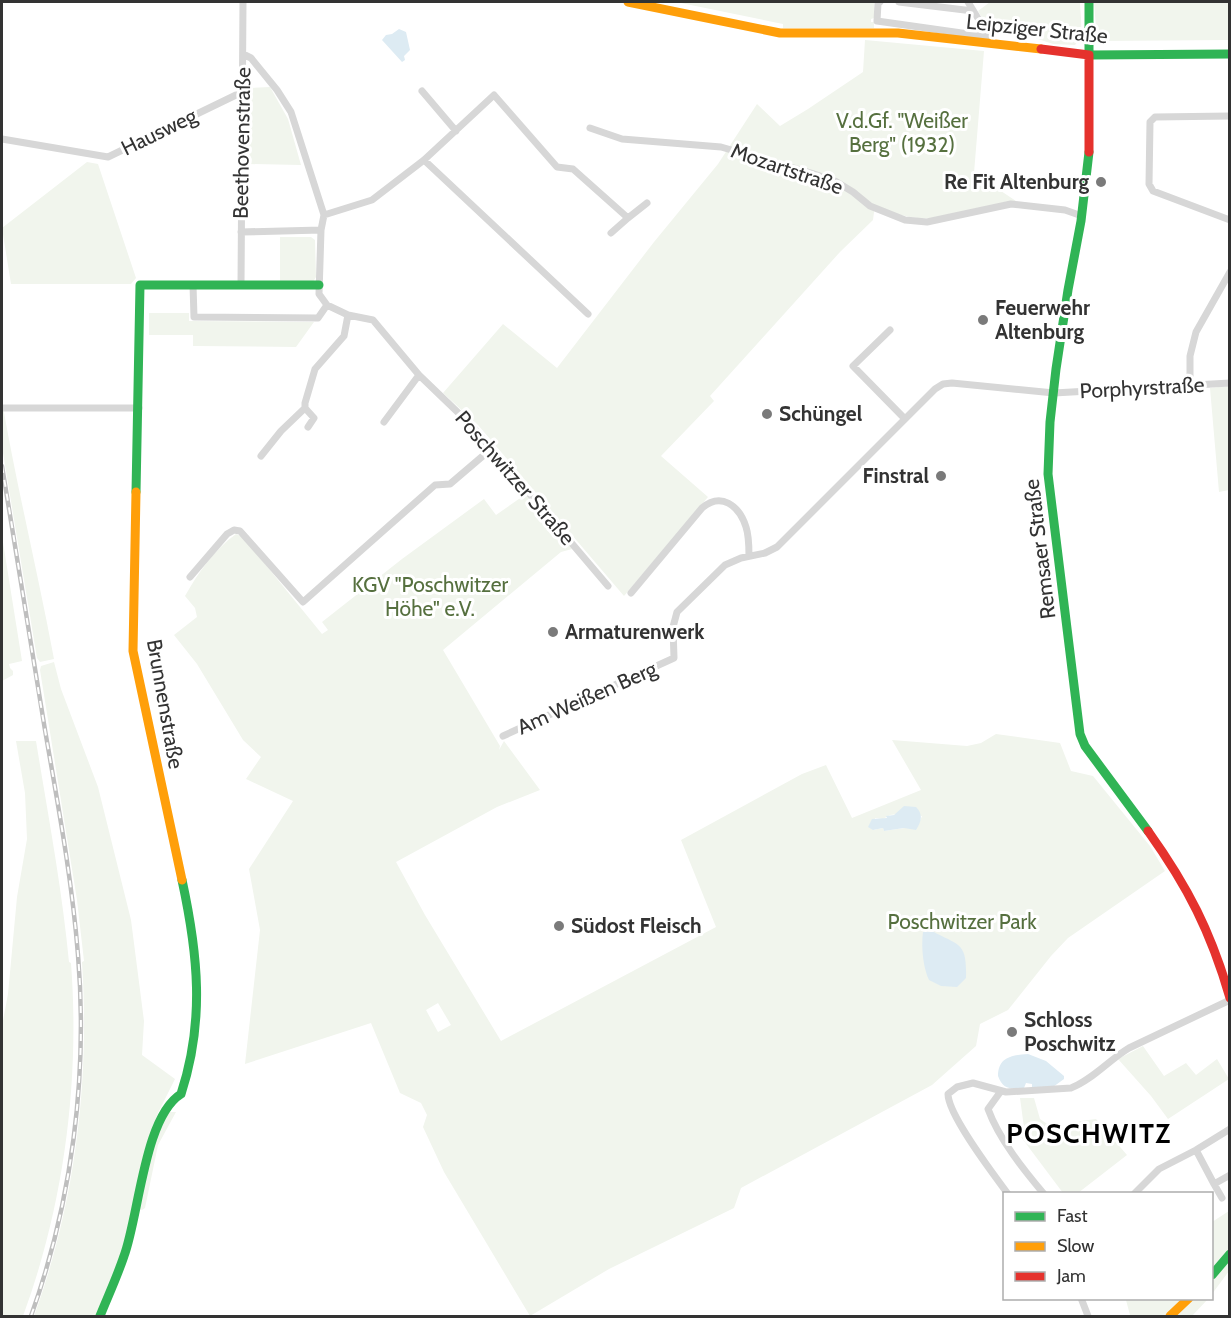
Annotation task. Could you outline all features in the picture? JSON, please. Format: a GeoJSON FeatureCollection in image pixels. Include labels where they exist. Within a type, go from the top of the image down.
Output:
{"type":"FeatureCollection","features":[{"type":"Feature","properties":{"kind":"main road","name":"Leipziger Straße"},"geometry":{"type":"LineString","coordinates":[[628,2],[780,33],[898,33],[989,40],[1089,55],[1230,54]]}},
{"type":"Feature","properties":{"kind":"main road","name":"Remsaer Straße"},"geometry":{"type":"LineString","coordinates":[[1089,2],[1090,129],[1082,216],[1068,289],[1048,449],[1048,474],[1080,734],[1085,746],[1170,864],[1201,916],[1215,949],[1230,999]]}},
{"type":"Feature","properties":{"kind":"main road","name":"Brunnenstraße"},"geometry":{"type":"LineString","coordinates":[[100,1317],[125,1255],[152,1140],[163,1114],[173,1099],[181,1094],[193,1052],[197,1002],[192,927],[133,651],[140,285],[193,285]]}},
{"type":"Feature","properties":{"kind":"main road"},"geometry":{"type":"LineString","coordinates":[[193,285],[319,285]]}},
{"type":"Feature","properties":{"kind":"main road"},"geometry":{"type":"LineString","coordinates":[[1213,1274],[1230,1254]]}},
{"type":"Feature","properties":{"kind":"main road"},"geometry":{"type":"LineString","coordinates":[[1170,1317],[1188,1300]]}},
{"type":"Feature","properties":{"kind":"street","name":"Beethovenstraße"},"geometry":{"type":"LineString","coordinates":[[241,285],[243,2]]}},
{"type":"Feature","properties":{"kind":"street","name":"Leipziger Straße"},"geometry":{"type":"LineString","coordinates":[[880,2],[878,3],[877,21],[989,40]]}},
{"type":"Feature","properties":{"kind":"street","name":"Leipziger Straße"},"geometry":{"type":"LineString","coordinates":[[899,2],[974,11]]}},
{"type":"Feature","properties":{"kind":"street"},"geometry":{"type":"LineString","coordinates":[[968,2],[989,40]]}},
{"type":"Feature","properties":{"kind":"street"},"geometry":{"type":"LineString","coordinates":[[193,285],[194,317],[318,318],[327,305],[319,294],[321,230],[324,215],[291,112],[277,90],[251,58],[243,54]]}},
{"type":"Feature","properties":{"kind":"street"},"geometry":{"type":"LineString","coordinates":[[422,91],[456,131]]}},
{"type":"Feature","properties":{"kind":"street","name":"Hausweg"},"geometry":{"type":"LineString","coordinates":[[2,139],[108,157],[236,95],[243,94]]}},
{"type":"Feature","properties":{"kind":"street"},"geometry":{"type":"LineString","coordinates":[[324,215],[372,200],[424,160],[494,95],[557,167],[573,169],[628,218]]}},
{"type":"Feature","properties":{"kind":"street"},"geometry":{"type":"LineString","coordinates":[[1230,116],[1155,117],[1150,122],[1149,184],[1153,191],[1230,220]]}},
{"type":"Feature","properties":{"kind":"street","name":"Mozartstraße"},"geometry":{"type":"LineString","coordinates":[[590,128],[622,139],[721,147],[812,173],[835,181],[870,206],[905,220],[927,222],[1011,204],[1065,210],[1082,216]]}},
{"type":"Feature","properties":{"kind":"street"},"geometry":{"type":"LineString","coordinates":[[424,160],[588,314]]}},
{"type":"Feature","properties":{"kind":"street"},"geometry":{"type":"LineString","coordinates":[[611,233],[647,202]]}},
{"type":"Feature","properties":{"kind":"street"},"geometry":{"type":"LineString","coordinates":[[241,232],[321,230]]}},
{"type":"Feature","properties":{"kind":"street"},"geometry":{"type":"LineString","coordinates":[[1190,385],[1190,356],[1196,332],[1230,272]]}},
{"type":"Feature","properties":{"kind":"street","name":"Poschwitzer Straße"},"geometry":{"type":"LineString","coordinates":[[327,305],[348,315],[373,320],[419,375],[472,426],[609,586]]}},
{"type":"Feature","properties":{"kind":"street"},"geometry":{"type":"LineString","coordinates":[[261,456],[280,431],[305,408],[315,369],[344,336],[348,315]]}},
{"type":"Feature","properties":{"kind":"street"},"geometry":{"type":"LineString","coordinates":[[890,330],[853,366],[905,419]]}},
{"type":"Feature","properties":{"kind":"street"},"geometry":{"type":"LineString","coordinates":[[384,422],[419,375]]}},
{"type":"Feature","properties":{"kind":"street","name":"Am Weißen Berg"},"geometry":{"type":"LineString","coordinates":[[503,736],[674,658],[672,627],[676,612],[725,565],[777,547],[934,389],[943,384],[952,383],[1054,393]]}},
{"type":"Feature","properties":{"kind":"street","name":"Porphyrstraße"},"geometry":{"type":"LineString","coordinates":[[1054,393],[1230,383]]}},
{"type":"Feature","properties":{"kind":"street"},"geometry":{"type":"LineString","coordinates":[[2,408],[139,408]]}},
{"type":"Feature","properties":{"kind":"street"},"geometry":{"type":"LineString","coordinates":[[305,408],[314,418],[308,427]]}},
{"type":"Feature","properties":{"kind":"street"},"geometry":{"type":"LineString","coordinates":[[190,576],[227,534],[234,530],[240,531],[303,602],[435,486],[450,484],[491,448]]}},
{"type":"Feature","properties":{"kind":"street"},"geometry":{"type":"LineString","coordinates":[[631,593],[702,508],[714,500],[720,499],[726,502],[743,520],[748,538],[749,556]]}},
{"type":"Feature","properties":{"kind":"street"},"geometry":{"type":"LineString","coordinates":[[1007,1192],[948,1102],[948,1094],[957,1087],[973,1083],[1006,1092],[1071,1088],[1079,1085],[1129,1048],[1230,999]]}},
{"type":"Feature","properties":{"kind":"street"},"geometry":{"type":"LineString","coordinates":[[1001,1091],[988,1109],[993,1122],[1042,1192]]}},
{"type":"Feature","properties":{"kind":"street"},"geometry":{"type":"LineString","coordinates":[[1136,1192],[1159,1169],[1230,1129]]}},
{"type":"Feature","properties":{"kind":"street"},"geometry":{"type":"LineString","coordinates":[[1196,1150],[1222,1198]]}},
{"type":"Feature","properties":{"kind":"street"},"geometry":{"type":"LineString","coordinates":[[1214,1184],[1230,1176]]}},
{"type":"Feature","properties":{"kind":"street"},"geometry":{"type":"LineString","coordinates":[[1082,1300],[1088,1317]]}},
{"type":"Feature","properties":{"kind":"green space"},"geometry":{"type":"Polygon","coordinates":[[[676,2],[874,2],[874,18],[871,22],[874,22],[874,28],[783,28],[783,24],[676,2]]]}},
{"type":"Feature","properties":{"kind":"green space"},"geometry":{"type":"Polygon","coordinates":[[[990,2],[1080,2],[1081,30],[1078,41],[1075,45],[1053,44],[1035,38],[995,34],[989,21],[985,23],[978,11],[990,2]]]}},
{"type":"Feature","properties":{"kind":"green space"},"geometry":{"type":"Polygon","coordinates":[[[1094,2],[1229,2],[1229,40],[1097,41],[1094,2]]]}},
{"type":"Feature","properties":{"kind":"green space","name":"V.d.Gf. \"Weißer Berg\" (1932)"},"geometry":{"type":"Polygon","coordinates":[[[865,40],[984,51],[974,173],[1016,201],[936,218],[910,217],[875,205],[873,220],[840,252],[710,396],[714,401],[661,456],[708,497],[624,596],[478,425],[443,393],[503,324],[557,368],[654,242],[718,164],[757,104],[780,126],[863,72],[865,40]]]}},
{"type":"Feature","properties":{"kind":"green space"},"geometry":{"type":"Polygon","coordinates":[[[270,87],[288,119],[301,165],[249,164],[249,88],[270,87]]]}},
{"type":"Feature","properties":{"kind":"green space"},"geometry":{"type":"Polygon","coordinates":[[[87,162],[98,164],[136,278],[131,284],[11,284],[2,228],[87,162]]]}},
{"type":"Feature","properties":{"kind":"green space"},"geometry":{"type":"Polygon","coordinates":[[[280,237],[311,237],[315,240],[316,277],[313,282],[280,282],[280,237]]]}},
{"type":"Feature","properties":{"kind":"green space"},"geometry":{"type":"Polygon","coordinates":[[[149,313],[189,313],[189,321],[314,322],[296,347],[193,346],[193,335],[149,335],[149,313]]]}},
{"type":"Feature","properties":{"kind":"green space"},"geometry":{"type":"Polygon","coordinates":[[[1229,386],[1229,490],[1219,492],[1210,388],[1229,386]]]}},
{"type":"Feature","properties":{"kind":"green space"},"geometry":{"type":"Polygon","coordinates":[[[2,401],[54,659],[40,662],[37,658],[2,447],[2,401]]]}},
{"type":"Feature","properties":{"kind":"green space"},"geometry":{"type":"Polygon","coordinates":[[[526,494],[572,549],[561,552],[443,650],[500,746],[499,750],[504,741],[540,790],[497,807],[396,862],[425,915],[501,1041],[716,927],[681,840],[802,774],[826,765],[852,818],[921,790],[892,740],[967,746],[981,743],[996,734],[1060,743],[1071,771],[1093,776],[1150,846],[1165,871],[1068,938],[1008,1010],[980,1024],[976,1046],[932,1085],[741,1188],[734,1208],[609,1269],[530,1316],[444,1172],[423,1127],[427,1115],[421,1103],[400,1093],[371,1023],[245,1064],[260,930],[249,869],[293,801],[246,779],[261,757],[243,740],[197,664],[174,635],[197,617],[195,608],[185,596],[190,587],[214,555],[236,534],[243,537],[322,634],[328,630],[322,622],[484,499],[496,515],[526,494]],[[898,814],[883,819],[875,818],[873,830],[883,828],[884,831],[918,826],[922,816],[898,814]],[[438,1003],[426,1010],[438,1032],[451,1025],[438,1003]]]}},
{"type":"Feature","properties":{"kind":"green space"},"geometry":{"type":"Polygon","coordinates":[[[2,536],[22,661],[9,664],[13,675],[2,681],[2,536]]]}},
{"type":"Feature","properties":{"kind":"green space"},"geometry":{"type":"Polygon","coordinates":[[[54,662],[61,689],[98,787],[131,920],[144,1021],[142,1055],[175,1079],[158,1113],[149,1140],[122,1255],[97,1316],[34,1316],[60,1230],[69,1186],[76,1142],[84,1052],[82,962],[84,961],[77,900],[40,670],[41,666],[54,662]]]}},
{"type":"Feature","properties":{"kind":"green space"},"geometry":{"type":"Polygon","coordinates":[[[16,741],[36,741],[59,879],[69,962],[71,963],[73,1052],[66,1142],[49,1231],[23,1316],[2,1316],[2,1026],[8,994],[17,897],[27,839],[25,793],[16,741]]]}},
{"type":"Feature","properties":{"kind":"green space"},"geometry":{"type":"Polygon","coordinates":[[[1143,1046],[1164,1076],[1186,1063],[1196,1075],[1217,1059],[1229,1079],[1168,1119],[1118,1059],[1143,1046]]]}},
{"type":"Feature","properties":{"kind":"green space"},"geometry":{"type":"Polygon","coordinates":[[[1020,1098],[1034,1098],[1040,1119],[1056,1130],[1081,1121],[1096,1119],[1127,1155],[1079,1192],[1062,1192],[1021,1137],[1025,1135],[1020,1098]]]}},
{"type":"Feature","properties":{"kind":"green space"},"geometry":{"type":"Polygon","coordinates":[[[166,1112],[176,1112],[158,1145],[145,1208],[142,1210],[139,1209],[146,1169],[166,1112]]]}},
{"type":"Feature","properties":{"kind":"green space"},"geometry":{"type":"Polygon","coordinates":[[[1229,1211],[1229,1271],[1213,1293],[1213,1221],[1229,1211]]]}},
{"type":"Feature","properties":{"kind":"green space"},"geometry":{"type":"Polygon","coordinates":[[[1126,1300],[1207,1300],[1192,1316],[1127,1316],[1130,1315],[1126,1300]]]}},
{"type":"Feature","properties":{"kind":"shaded area"},"geometry":{"type":"Polygon","coordinates":[[[399,29],[406,32],[410,50],[402,62],[382,40],[386,35],[399,29]]]}},
{"type":"Feature","properties":{"kind":"shaded area"},"geometry":{"type":"Polygon","coordinates":[[[904,806],[916,807],[920,812],[920,821],[916,830],[904,828],[884,831],[883,828],[873,830],[868,827],[872,819],[887,818],[886,816],[894,815],[904,806]]]}},
{"type":"Feature","properties":{"kind":"shaded area"},"geometry":{"type":"Polygon","coordinates":[[[932,931],[960,946],[963,951],[966,978],[957,987],[941,986],[929,980],[924,963],[922,938],[923,932],[932,931]]]}},
{"type":"Feature","properties":{"kind":"shaded area"},"geometry":{"type":"Polygon","coordinates":[[[1028,1054],[1046,1061],[1064,1076],[1064,1079],[1053,1087],[1032,1088],[1032,1084],[1026,1083],[1024,1088],[1011,1088],[1002,1084],[998,1076],[1003,1061],[1011,1056],[1028,1054]]]}},
{"type":"Feature","properties":{"kind":"railway"},"geometry":{"type":"LineString","coordinates":[[2,466],[60,814],[75,927],[81,1001],[78,1092],[67,1184],[57,1229],[31,1316]]}},
{"type":"Feature","properties":{"kind":"traffic: fast"},"geometry":{"type":"LineString","coordinates":[[1089,2],[1089,55],[1230,54]]}},
{"type":"Feature","properties":{"kind":"traffic: fast"},"geometry":{"type":"LineString","coordinates":[[1089,152],[1081,221],[1056,369],[1050,422],[1048,474],[1080,734],[1085,746],[1148,831]]}},
{"type":"Feature","properties":{"kind":"traffic: fast"},"geometry":{"type":"LineString","coordinates":[[136,492],[140,285],[319,285]]}},
{"type":"Feature","properties":{"kind":"traffic: fast"},"geometry":{"type":"LineString","coordinates":[[100,1316],[124,1256],[151,1145],[159,1123],[169,1106],[181,1094],[189,1067],[194,1040],[196,987],[192,934],[182,880]]}},
{"type":"Feature","properties":{"kind":"traffic: fast"},"geometry":{"type":"LineString","coordinates":[[1213,1274],[1230,1254]]}},
{"type":"Feature","properties":{"kind":"traffic: slow"},"geometry":{"type":"LineString","coordinates":[[628,2],[780,33],[898,33],[1041,49]]}},
{"type":"Feature","properties":{"kind":"traffic: slow"},"geometry":{"type":"LineString","coordinates":[[136,492],[133,651],[182,880]]}},
{"type":"Feature","properties":{"kind":"traffic: slow"},"geometry":{"type":"LineString","coordinates":[[1170,1316],[1187,1300]]}},
{"type":"Feature","properties":{"kind":"traffic: jam"},"geometry":{"type":"LineString","coordinates":[[1041,49],[1089,55],[1089,152]]}},
{"type":"Feature","properties":{"kind":"traffic: jam"},"geometry":{"type":"LineString","coordinates":[[1148,831],[1175,871],[1197,911],[1215,952],[1230,998]]}},
{"type":"Feature","properties":{"kind":"place","name":"Re Fit Altenburg"},"geometry":{"type":"Point","coordinates":[1101,182]}},
{"type":"Feature","properties":{"kind":"place","name":"Feuerwehr Altenburg"},"geometry":{"type":"Point","coordinates":[983,320]}},
{"type":"Feature","properties":{"kind":"place","name":"Schüngel"},"geometry":{"type":"Point","coordinates":[767,414]}},
{"type":"Feature","properties":{"kind":"place","name":"Finstral"},"geometry":{"type":"Point","coordinates":[941,476]}},
{"type":"Feature","properties":{"kind":"place","name":"Armaturenwerk"},"geometry":{"type":"Point","coordinates":[553,632]}},
{"type":"Feature","properties":{"kind":"place","name":"Südost Fleisch"},"geometry":{"type":"Point","coordinates":[559,926]}},
{"type":"Feature","properties":{"kind":"place","name":"Schloss Poschwitz"},"geometry":{"type":"Point","coordinates":[1012,1032]}},
{"type":"Feature","properties":{"kind":"district","name":"POSCHWITZ"},"geometry":{"type":"Point","coordinates":[1089,1134]}},
{"type":"Feature","properties":{"kind":"park label","name":"KGV \"Poschwitzer Höhe\" e.V."},"geometry":{"type":"Point","coordinates":[430,597]}},
{"type":"Feature","properties":{"kind":"park label","name":"Poschwitzer Park"},"geometry":{"type":"Point","coordinates":[962,922]}}]}
